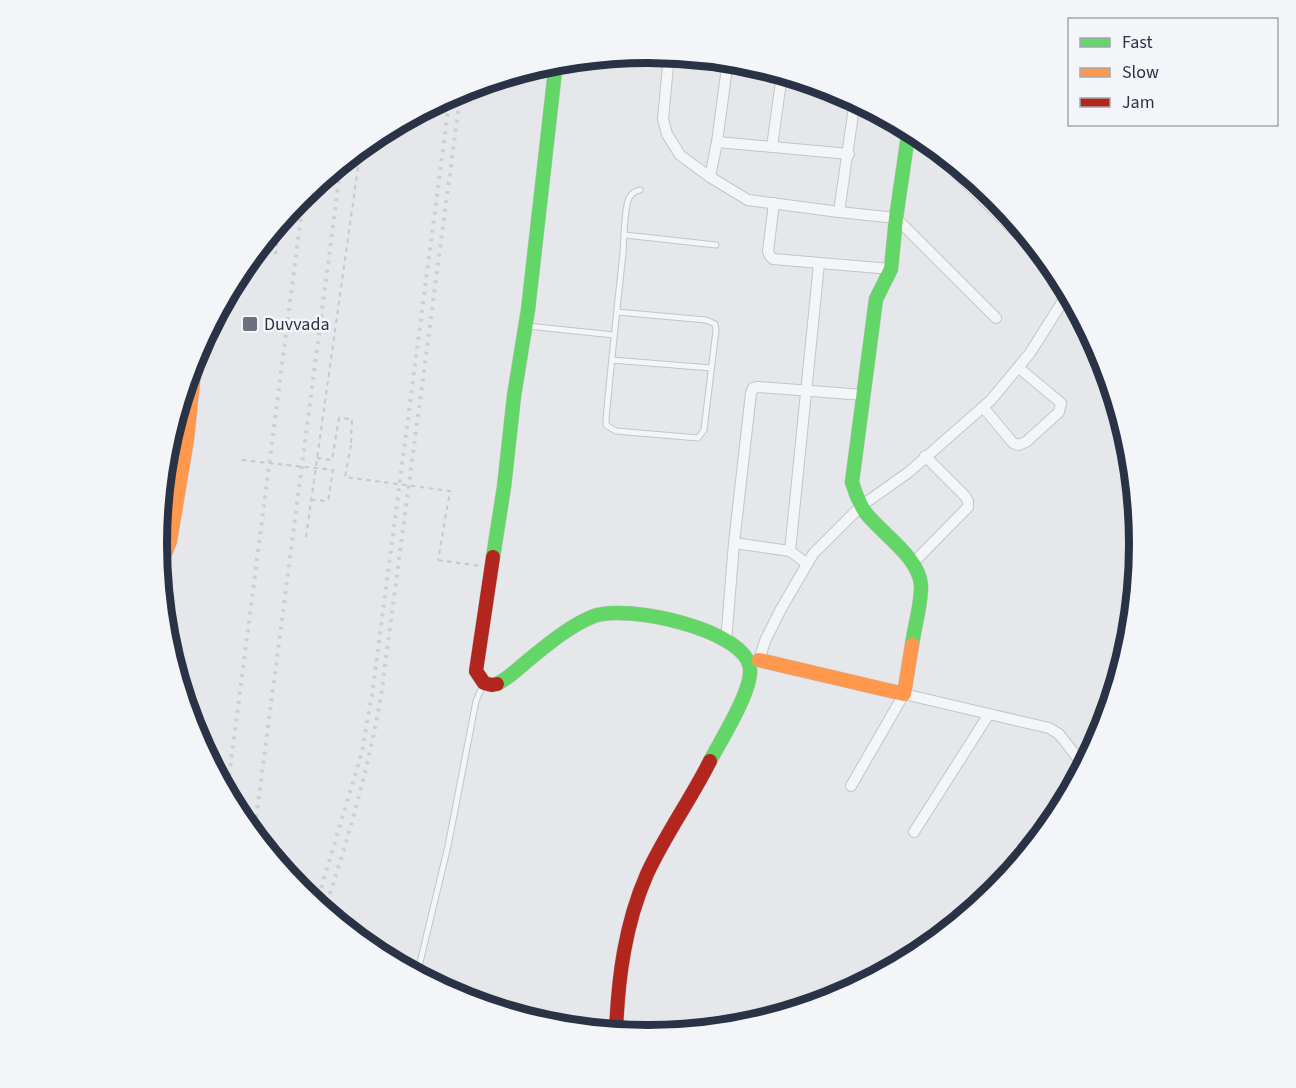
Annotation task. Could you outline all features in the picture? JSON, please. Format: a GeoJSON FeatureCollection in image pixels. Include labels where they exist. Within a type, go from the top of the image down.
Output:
{"type":"FeatureCollection","features":[{"type":"Feature","properties":{"kind":"street"},"geometry":{"type":"LineString","coordinates":[[668,64],[663,119],[667,134],[680,155],[748,200],[896,218],[996,318]]}},
{"type":"Feature","properties":{"kind":"street"},"geometry":{"type":"LineString","coordinates":[[710,177],[727,70]]}},
{"type":"Feature","properties":{"kind":"street"},"geometry":{"type":"LineString","coordinates":[[555,72],[525,326],[492,567],[476,663],[477,671],[484,683],[492,686],[500,683],[591,617],[609,612],[650,615],[697,628],[726,642],[754,661],[1049,728],[1059,734],[1078,759]]}},
{"type":"Feature","properties":{"kind":"street"},"geometry":{"type":"LineString","coordinates":[[772,147],[781,82]]}},
{"type":"Feature","properties":{"kind":"street"},"geometry":{"type":"LineString","coordinates":[[839,212],[854,110]]}},
{"type":"Feature","properties":{"kind":"street"},"geometry":{"type":"LineString","coordinates":[[851,786],[904,694],[921,586],[920,578],[912,564],[861,506],[852,482],[876,299],[891,269],[908,139]]}},
{"type":"Feature","properties":{"kind":"street"},"geometry":{"type":"LineString","coordinates":[[717,142],[849,154]]}},
{"type":"Feature","properties":{"kind":"street"},"geometry":{"type":"LineString","coordinates":[[774,203],[768,251],[770,256],[780,261],[891,269]]}},
{"type":"Feature","properties":{"kind":"street"},"geometry":{"type":"LineString","coordinates":[[790,551],[819,264]]}},
{"type":"Feature","properties":{"kind":"street"},"geometry":{"type":"LineString","coordinates":[[616,1024],[618,986],[636,904],[649,872],[707,769],[740,702],[754,661],[806,563],[861,506],[909,472],[983,407],[1019,368],[1063,301]]}},
{"type":"Feature","properties":{"kind":"street"},"geometry":{"type":"LineString","coordinates":[[983,407],[1013,443],[1018,445],[1026,442],[1059,412],[1061,403],[1019,368]]}},
{"type":"Feature","properties":{"kind":"street"},"geometry":{"type":"LineString","coordinates":[[726,642],[734,543],[753,388],[864,395]]}},
{"type":"Feature","properties":{"kind":"street"},"geometry":{"type":"LineString","coordinates":[[167,548],[187,439],[192,393]]}},
{"type":"Feature","properties":{"kind":"street"},"geometry":{"type":"LineString","coordinates":[[912,564],[968,507],[965,496],[925,456]]}},
{"type":"Feature","properties":{"kind":"street"},"geometry":{"type":"LineString","coordinates":[[734,543],[790,551],[806,563]]}},
{"type":"Feature","properties":{"kind":"street"},"geometry":{"type":"LineString","coordinates":[[914,832],[989,714]]}},
{"type":"Feature","properties":{"kind":"lane"},"geometry":{"type":"LineString","coordinates":[[617,312],[711,321],[715,324],[704,430],[698,438],[616,431],[606,425],[614,335],[628,200],[634,192],[640,190]]}},
{"type":"Feature","properties":{"kind":"lane"},"geometry":{"type":"LineString","coordinates":[[625,235],[716,245]]}},
{"type":"Feature","properties":{"kind":"lane"},"geometry":{"type":"LineString","coordinates":[[525,326],[614,335]]}},
{"type":"Feature","properties":{"kind":"lane"},"geometry":{"type":"LineString","coordinates":[[612,360],[711,368]]}},
{"type":"Feature","properties":{"kind":"lane"},"geometry":{"type":"LineString","coordinates":[[419,967],[448,846],[476,701],[484,683]]}},
{"type":"Feature","properties":{"kind":"path"},"geometry":{"type":"LineString","coordinates":[[306,537],[359,159]]}},
{"type":"Feature","properties":{"kind":"path"},"geometry":{"type":"LineString","coordinates":[[266,251],[276,253],[278,237]]}},
{"type":"Feature","properties":{"kind":"path"},"geometry":{"type":"LineString","coordinates":[[317,458],[332,460],[339,418],[352,419],[351,445],[345,477],[450,491],[438,560],[492,567]]}},
{"type":"Feature","properties":{"kind":"path"},"geometry":{"type":"LineString","coordinates":[[242,460],[333,470],[328,501],[311,500]]}},
{"type":"Feature","properties":{"kind":"railway"},"geometry":{"type":"LineString","coordinates":[[327,902],[357,805],[381,696],[459,102]]}},
{"type":"Feature","properties":{"kind":"railway"},"geometry":{"type":"LineString","coordinates":[[319,895],[362,752],[373,688],[448,107]]}},
{"type":"Feature","properties":{"kind":"railway"},"geometry":{"type":"LineString","coordinates":[[256,822],[340,175]]}},
{"type":"Feature","properties":{"kind":"railway"},"geometry":{"type":"LineString","coordinates":[[229,780],[302,211]]}},
{"type":"Feature","properties":{"kind":"traffic: fast"},"geometry":{"type":"LineString","coordinates":[[493,557],[528,310],[555,72]]}},
{"type":"Feature","properties":{"kind":"traffic: fast"},"geometry":{"type":"LineString","coordinates":[[908,139],[891,269],[876,299],[852,482],[865,512],[907,555],[919,575],[920,599],[912,645]]}},
{"type":"Feature","properties":{"kind":"traffic: fast"},"geometry":{"type":"LineString","coordinates":[[497,684],[558,636],[594,616],[609,613],[656,617],[707,631],[729,642],[744,655],[750,669],[741,702],[710,761]]}},
{"type":"Feature","properties":{"kind":"traffic: slow"},"geometry":{"type":"LineString","coordinates":[[167,548],[187,439],[192,393]]}},
{"type":"Feature","properties":{"kind":"traffic: slow"},"geometry":{"type":"LineString","coordinates":[[759,660],[904,694],[912,645]]}},
{"type":"Feature","properties":{"kind":"traffic: jam"},"geometry":{"type":"LineString","coordinates":[[493,557],[476,671],[484,683],[497,684]]}},
{"type":"Feature","properties":{"kind":"traffic: jam"},"geometry":{"type":"LineString","coordinates":[[617,1024],[624,952],[639,893],[654,860],[710,761]]}},
{"type":"Feature","properties":{"kind":"place","name":"Duvvada"},"geometry":{"type":"Point","coordinates":[250,324]}}]}
